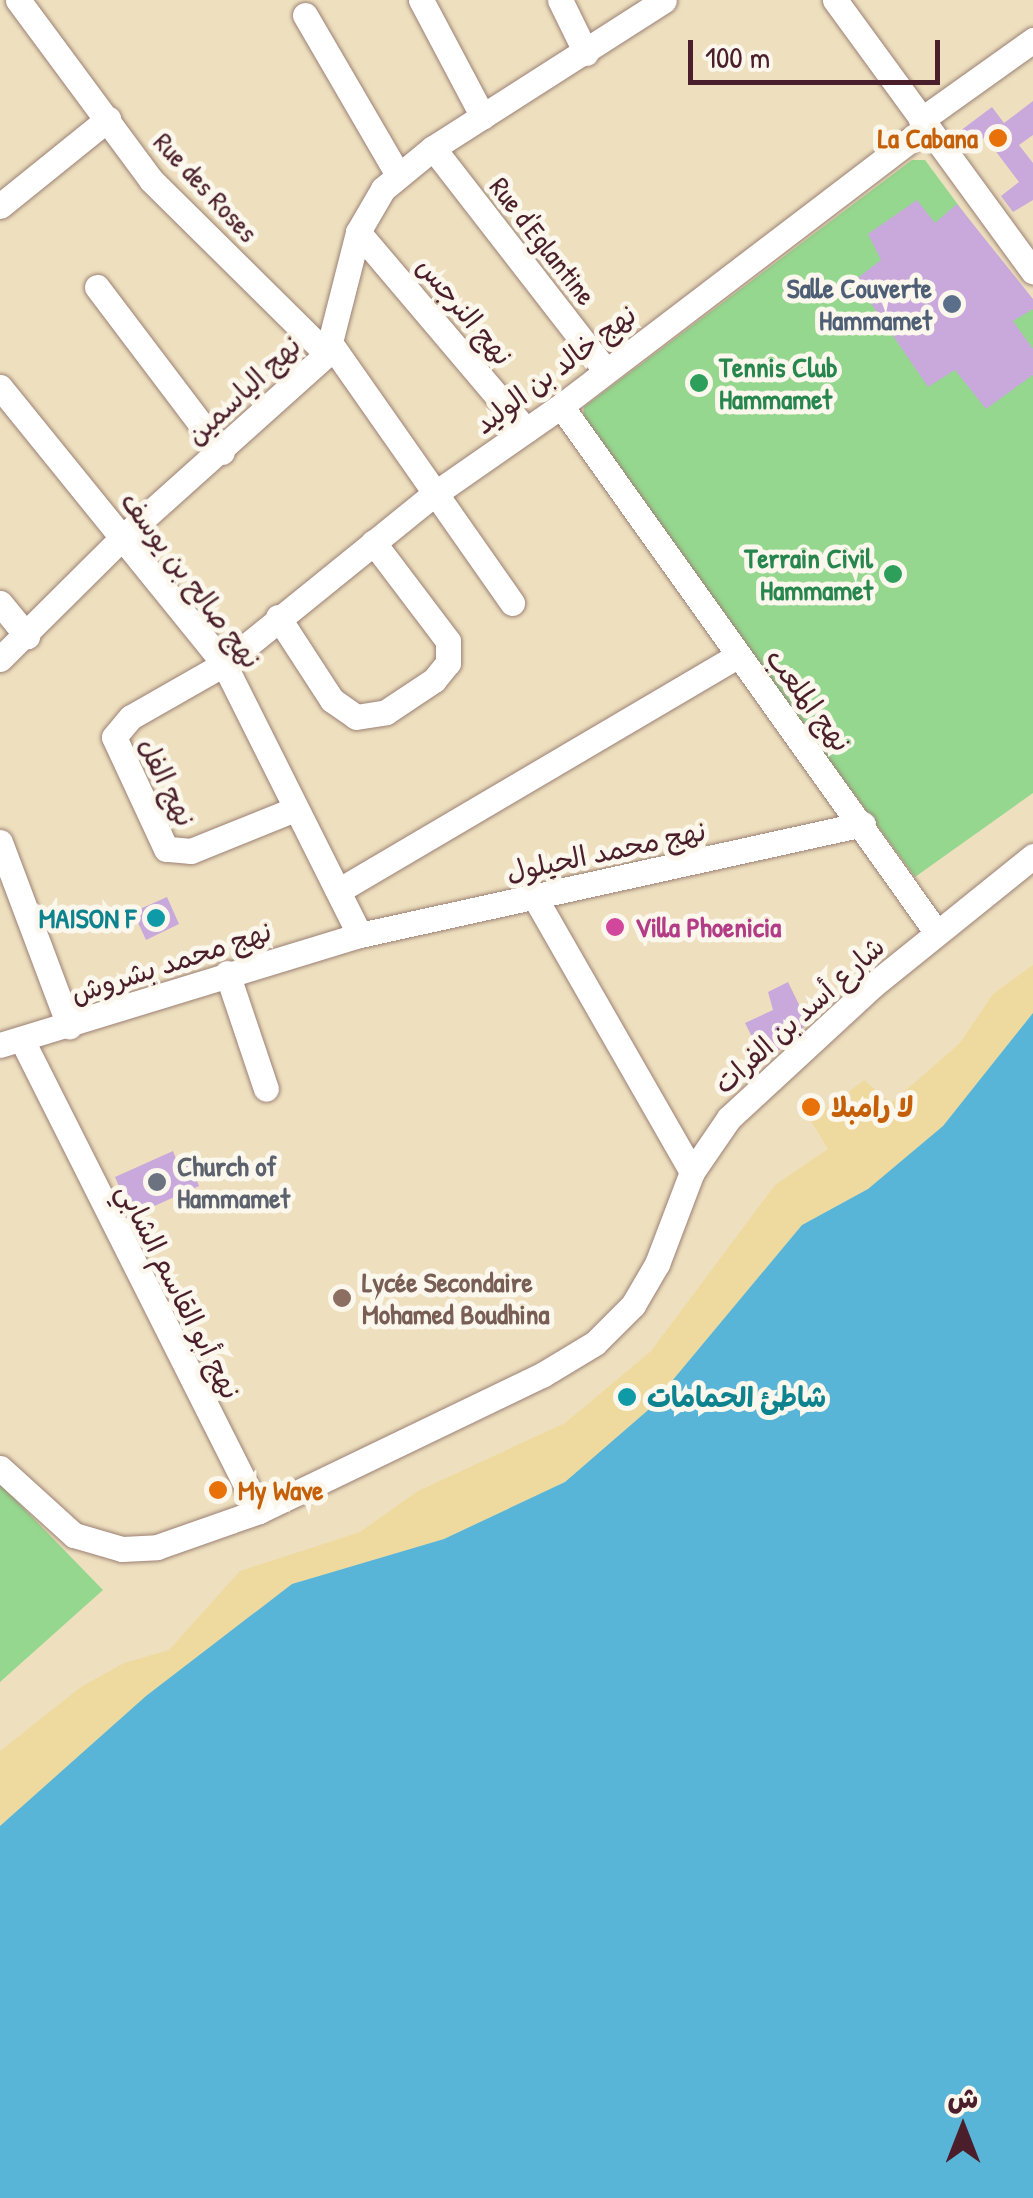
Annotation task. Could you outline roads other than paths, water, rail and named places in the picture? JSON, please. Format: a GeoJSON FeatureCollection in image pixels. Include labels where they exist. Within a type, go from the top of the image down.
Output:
{"type":"FeatureCollection","features":[{"type":"Feature","properties":{"kind":"street","name":"Rue des Roses"},"geometry":{"type":"LineString","coordinates":[[18,0],[151,180],[328,347],[512,603]]}},
{"type":"Feature","properties":{"kind":"street"},"geometry":{"type":"LineString","coordinates":[[421,0],[483,117]]}},
{"type":"Feature","properties":{"kind":"street"},"geometry":{"type":"LineString","coordinates":[[560,0],[586,53]]}},
{"type":"Feature","properties":{"kind":"street","name":"نهج الياسمين"},"geometry":{"type":"LineString","coordinates":[[0,658],[27,636],[124,536],[222,452],[328,347],[358,232],[398,175],[433,148],[664,0]]}},
{"type":"Feature","properties":{"kind":"street"},"geometry":{"type":"LineString","coordinates":[[835,0],[1033,272]]}},
{"type":"Feature","properties":{"kind":"street"},"geometry":{"type":"LineString","coordinates":[[305,16],[398,175]]}},
{"type":"Feature","properties":{"kind":"street","name":"نهج خالد بن الوليد"},"geometry":{"type":"LineString","coordinates":[[224,664],[433,495],[561,406],[1033,40]]}},
{"type":"Feature","properties":{"kind":"street"},"geometry":{"type":"LineString","coordinates":[[0,206],[108,120]]}},
{"type":"Feature","properties":{"kind":"street","name":"Rue d'Eglantine"},"geometry":{"type":"LineString","coordinates":[[433,148],[605,370]]}},
{"type":"Feature","properties":{"kind":"street","name":"نهج النرجس"},"geometry":{"type":"LineString","coordinates":[[358,232],[526,430]]}},
{"type":"Feature","properties":{"kind":"street"},"geometry":{"type":"LineString","coordinates":[[97,287],[222,452]]}},
{"type":"Feature","properties":{"kind":"street","name":"نهج صالح بن يوسف"},"geometry":{"type":"LineString","coordinates":[[0,387],[224,664],[360,935]]}},
{"type":"Feature","properties":{"kind":"street","name":"نهج الملعب"},"geometry":{"type":"LineString","coordinates":[[561,406],[863,824],[937,934]]}},
{"type":"Feature","properties":{"kind":"street"},"geometry":{"type":"LineString","coordinates":[[278,617],[332,700],[356,717],[386,712],[434,680],[448,663],[448,640],[373,542]]}},
{"type":"Feature","properties":{"kind":"street"},"geometry":{"type":"LineString","coordinates":[[0,603],[27,636]]}},
{"type":"Feature","properties":{"kind":"street"},"geometry":{"type":"LineString","coordinates":[[338,891],[738,655]]}},
{"type":"Feature","properties":{"kind":"street","name":"نهج الفل"},"geometry":{"type":"LineString","coordinates":[[224,664],[131,717],[114,737],[158,844],[191,851],[295,809]]}},
{"type":"Feature","properties":{"kind":"street","name":"نهج محمد الحيلول"},"geometry":{"type":"LineString","coordinates":[[360,935],[863,824]]}},
{"type":"Feature","properties":{"kind":"street"},"geometry":{"type":"LineString","coordinates":[[0,842],[69,1026]]}},
{"type":"Feature","properties":{"kind":"street","name":"شارع أسد بن الفرات"},"geometry":{"type":"LineString","coordinates":[[0,1468],[65,1530],[109,1546],[166,1546],[259,1511],[542,1376],[596,1343],[633,1305],[657,1264],[692,1172],[728,1118],[766,1079],[1033,856]]}},
{"type":"Feature","properties":{"kind":"street"},"geometry":{"type":"LineString","coordinates":[[534,896],[692,1172]]}},
{"type":"Feature","properties":{"kind":"street","name":"نهج محمد بشروش"},"geometry":{"type":"LineString","coordinates":[[12,1043],[227,973],[360,935]]}},
{"type":"Feature","properties":{"kind":"street"},"geometry":{"type":"LineString","coordinates":[[227,973],[266,1089]]}},
{"type":"Feature","properties":{"kind":"street","name":"نهج أبو القاسم الشابي"},"geometry":{"type":"LineString","coordinates":[[12,1043],[259,1511]]}},
{"type":"Feature","properties":{"kind":"water"},"geometry":{"type":"Polygon","coordinates":[[[1033,1013],[1033,2198],[0,2198],[0,1826],[146,1696],[292,1584],[444,1539],[565,1482],[647,1411],[802,1225],[868,1189],[943,1126],[1033,1013]]]}},
{"type":"Feature","properties":{"kind":"place","name":"La Cabana"},"geometry":{"type":"Point","coordinates":[998,138]}},
{"type":"Feature","properties":{"kind":"place","name":"Salle Couverte Hammamet"},"geometry":{"type":"Point","coordinates":[952,304]}},
{"type":"Feature","properties":{"kind":"place","name":"Tennis Club Hammamet"},"geometry":{"type":"Point","coordinates":[699,383]}},
{"type":"Feature","properties":{"kind":"place","name":"Terrain Civil Hammamet"},"geometry":{"type":"Point","coordinates":[893,574]}},
{"type":"Feature","properties":{"kind":"place","name":"MAISON F"},"geometry":{"type":"Point","coordinates":[156,918]}},
{"type":"Feature","properties":{"kind":"place","name":"Villa Phoenicia"},"geometry":{"type":"Point","coordinates":[615,927]}},
{"type":"Feature","properties":{"kind":"place","name":"لا رامبلا"},"geometry":{"type":"Point","coordinates":[811,1107]}},
{"type":"Feature","properties":{"kind":"place","name":"Church of Hammamet"},"geometry":{"type":"Point","coordinates":[157,1182]}},
{"type":"Feature","properties":{"kind":"place","name":"Lycée Secondaire Mohamed Boudhina"},"geometry":{"type":"Point","coordinates":[342,1298]}},
{"type":"Feature","properties":{"kind":"place","name":"شاطئ الحمامات"},"geometry":{"type":"Point","coordinates":[627,1397]}},
{"type":"Feature","properties":{"kind":"place","name":"My Wave"},"geometry":{"type":"Point","coordinates":[218,1490]}}]}
